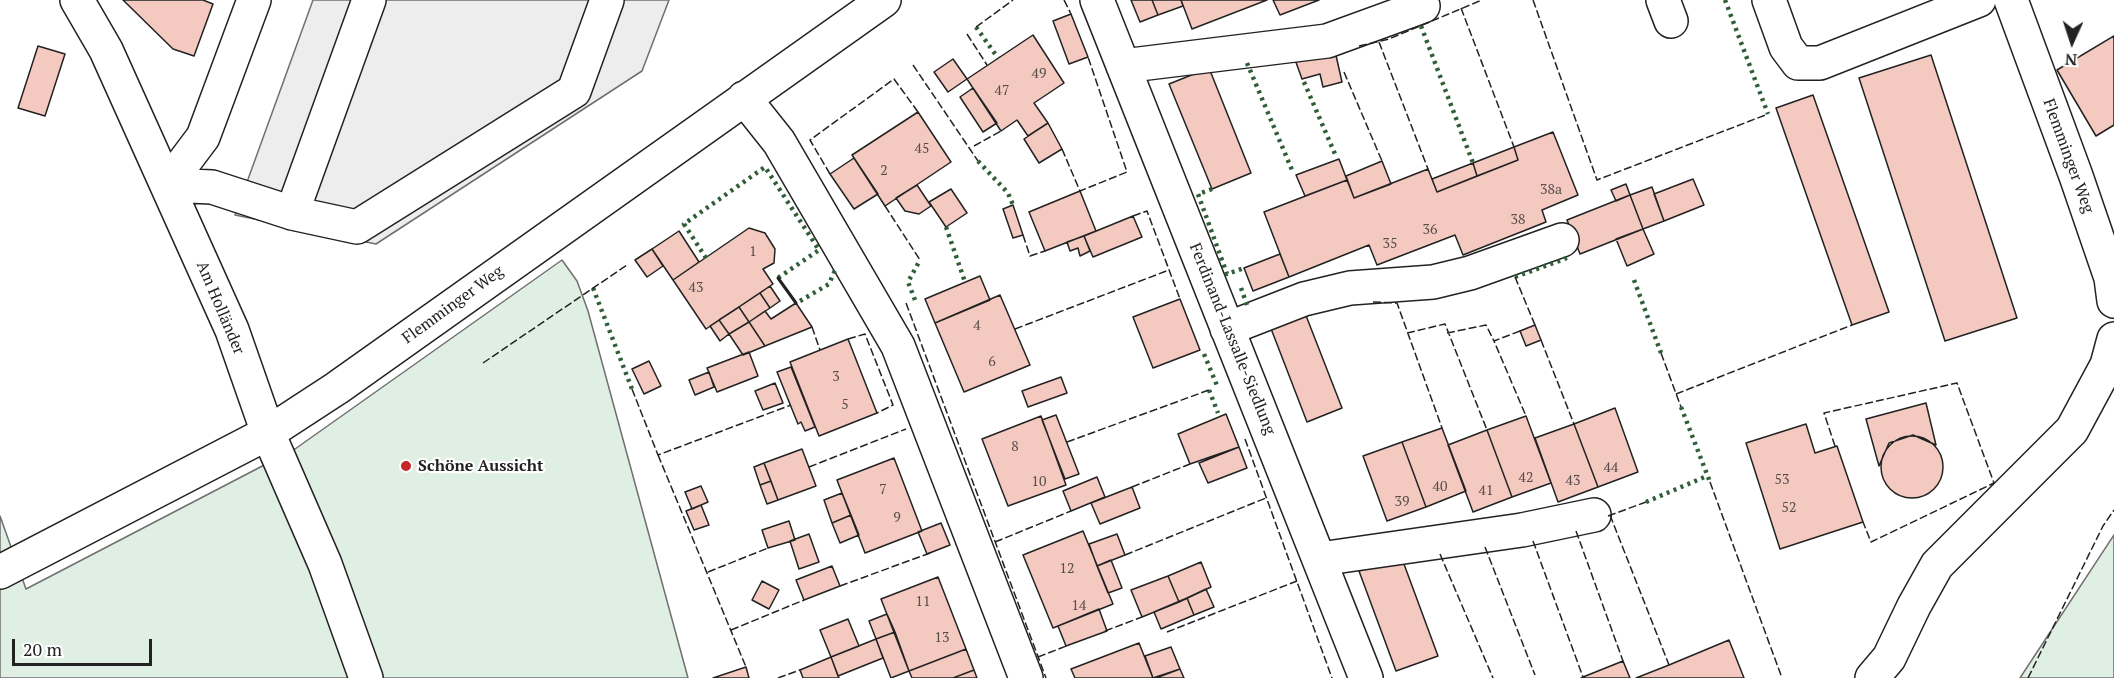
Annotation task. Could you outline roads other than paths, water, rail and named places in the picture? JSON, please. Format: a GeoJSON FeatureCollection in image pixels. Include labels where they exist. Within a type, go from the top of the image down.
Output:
{"type":"FeatureCollection","features":[{"type":"Feature","properties":{"kind":"street","name":"Am Holländer"},"geometry":{"type":"LineString","coordinates":[[77,0],[106,50],[232,330],[268,433],[325,564],[366,678]]}},
{"type":"Feature","properties":{"kind":"street"},"geometry":{"type":"LineString","coordinates":[[167,185],[203,137],[254,0]]}},
{"type":"Feature","properties":{"kind":"street"},"geometry":{"type":"LineString","coordinates":[[292,213],[369,0]]}},
{"type":"Feature","properties":{"kind":"street"},"geometry":{"type":"LineString","coordinates":[[167,185],[212,187],[292,213],[357,227],[574,91],[607,0]]}},
{"type":"Feature","properties":{"kind":"street","name":"Flemminger Weg"},"geometry":{"type":"LineString","coordinates":[[0,573],[268,433],[337,388],[884,0]]}},
{"type":"Feature","properties":{"kind":"street","name":"Ferdinand-Lassalle-Siedlung"},"geometry":{"type":"LineString","coordinates":[[1097,0],[1366,678]]}},
{"type":"Feature","properties":{"kind":"street"},"geometry":{"type":"LineString","coordinates":[[1769,0],[1786,47],[1798,63],[1820,63],[1979,0]]}},
{"type":"Feature","properties":{"kind":"street","name":"Flemminger Weg"},"geometry":{"type":"LineString","coordinates":[[2011,0],[2113,290]]}},
{"type":"Feature","properties":{"kind":"street"},"geometry":{"type":"LineString","coordinates":[[1123,66],[1327,41],[1423,6]]}},
{"type":"Feature","properties":{"kind":"street"},"geometry":{"type":"LineString","coordinates":[[744,98],[779,142],[898,346],[1026,678]]}},
{"type":"Feature","properties":{"kind":"street"},"geometry":{"type":"LineString","coordinates":[[1227,329],[1304,299],[1350,288],[1432,282],[1470,273],[1562,240]]}},
{"type":"Feature","properties":{"kind":"street"},"geometry":{"type":"LineString","coordinates":[[1872,678],[1889,658],[1937,565],[2072,430],[2107,365],[2114,339]]}},
{"type":"Feature","properties":{"kind":"street"},"geometry":{"type":"LineString","coordinates":[[1320,559],[1522,530],[1594,514]]}},
{"type":"Feature","properties":{"kind":"place","name":"Schöne Aussicht"},"geometry":{"type":"Point","coordinates":[406,466]}}]}
